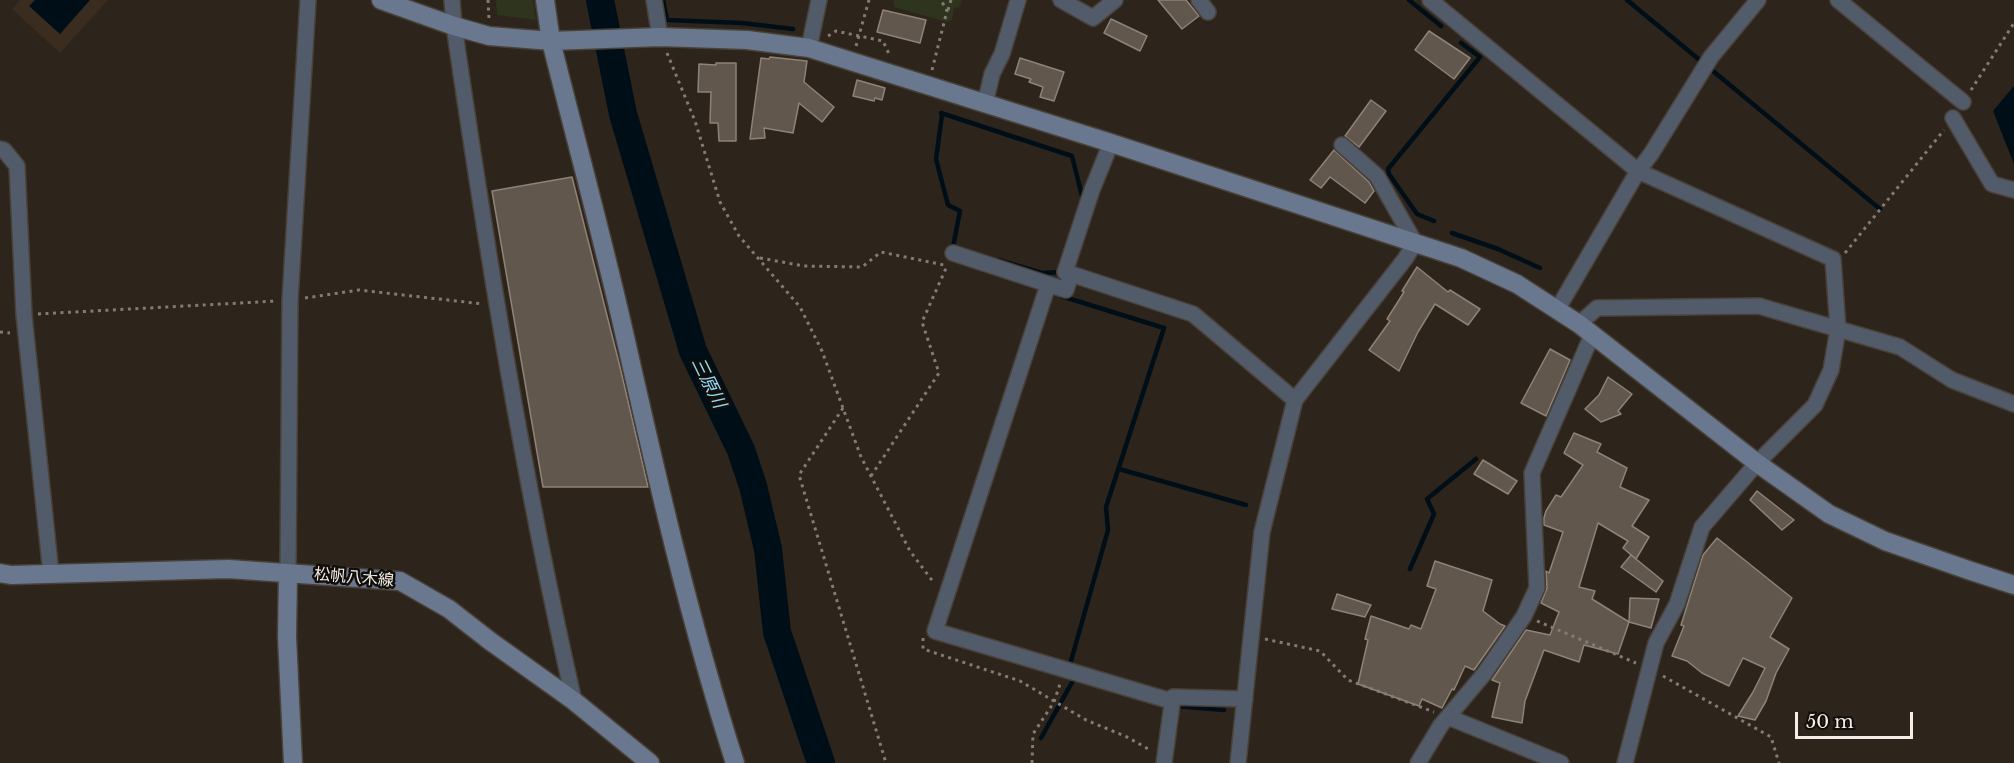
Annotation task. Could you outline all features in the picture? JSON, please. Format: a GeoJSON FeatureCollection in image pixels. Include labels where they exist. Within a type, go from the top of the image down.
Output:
{"type":"FeatureCollection","features":[{"type":"Feature","properties":{"kind":"street"},"geometry":{"type":"LineString","coordinates":[[294,763],[287,637],[290,300],[308,0]]}},
{"type":"Feature","properties":{"kind":"street"},"geometry":{"type":"LineString","coordinates":[[381,0],[489,36],[552,41],[655,37],[747,40],[809,48],[1111,143],[1461,258],[1517,284],[1585,329],[1757,463],[1829,514],[1885,541],[2014,585]]}},
{"type":"Feature","properties":{"kind":"street"},"geometry":{"type":"LineString","coordinates":[[452,0],[496,305],[549,591],[574,702]]}},
{"type":"Feature","properties":{"kind":"street"},"geometry":{"type":"LineString","coordinates":[[545,0],[552,41],[623,327],[659,486],[712,692],[735,763]]}},
{"type":"Feature","properties":{"kind":"street"},"geometry":{"type":"LineString","coordinates":[[654,0],[655,37]]}},
{"type":"Feature","properties":{"kind":"street"},"geometry":{"type":"LineString","coordinates":[[809,48],[819,0]]}},
{"type":"Feature","properties":{"kind":"street"},"geometry":{"type":"LineString","coordinates":[[985,104],[992,74],[1002,54],[1018,0]]}},
{"type":"Feature","properties":{"kind":"street"},"geometry":{"type":"LineString","coordinates":[[1061,0],[1093,18],[1115,0]]}},
{"type":"Feature","properties":{"kind":"street"},"geometry":{"type":"LineString","coordinates":[[1430,0],[1638,171],[1833,259],[1838,328],[1831,370],[1815,405],[1757,463],[1702,527],[1677,603],[1656,643],[1625,763]]}},
{"type":"Feature","properties":{"kind":"street"},"geometry":{"type":"LineString","coordinates":[[1557,310],[1638,171],[1711,57],[1758,0]]}},
{"type":"Feature","properties":{"kind":"street"},"geometry":{"type":"LineString","coordinates":[[1838,0],[1963,102]]}},
{"type":"Feature","properties":{"kind":"street"},"geometry":{"type":"LineString","coordinates":[[1953,118],[1992,184],[2014,190]]}},
{"type":"Feature","properties":{"kind":"street"},"geometry":{"type":"LineString","coordinates":[[1111,143],[1092,190],[1065,272],[1193,315],[1295,400]]}},
{"type":"Feature","properties":{"kind":"street"},"geometry":{"type":"LineString","coordinates":[[1342,145],[1377,176],[1415,243]]}},
{"type":"Feature","properties":{"kind":"street"},"geometry":{"type":"LineString","coordinates":[[0,150],[4,150],[17,166],[24,315],[51,574]]}},
{"type":"Feature","properties":{"kind":"street"},"geometry":{"type":"LineString","coordinates":[[1238,763],[1262,532],[1295,400],[1415,243]]}},
{"type":"Feature","properties":{"kind":"street"},"geometry":{"type":"LineString","coordinates":[[950,260],[1066,290],[1071,274]]}},
{"type":"Feature","properties":{"kind":"street"},"geometry":{"type":"LineString","coordinates":[[1048,285],[935,631],[1171,701]]}},
{"type":"Feature","properties":{"kind":"street"},"geometry":{"type":"LineString","coordinates":[[1418,763],[1448,717],[1484,674],[1524,616],[1537,588],[1532,473],[1585,329],[1597,308],[1759,306],[1900,347],[1952,380],[2014,404]]}},
{"type":"Feature","properties":{"kind":"street","name":"松帆八木線"},"geometry":{"type":"LineString","coordinates":[[4,574],[205,569],[399,581],[449,609],[574,702],[650,763]]}},
{"type":"Feature","properties":{"kind":"street"},"geometry":{"type":"LineString","coordinates":[[1164,761],[1173,697],[1245,699]]}},
{"type":"Feature","properties":{"kind":"street"},"geometry":{"type":"LineString","coordinates":[[1448,717],[1561,763]]}},
{"type":"Feature","properties":{"kind":"path"},"geometry":{"type":"LineString","coordinates":[[852,62],[869,0]]}},
{"type":"Feature","properties":{"kind":"path"},"geometry":{"type":"LineString","coordinates":[[941,0],[947,11]]}},
{"type":"Feature","properties":{"kind":"path"},"geometry":{"type":"LineString","coordinates":[[927,87],[951,0]]}},
{"type":"Feature","properties":{"kind":"path"},"geometry":{"type":"LineString","coordinates":[[1963,102],[2014,23]]}},
{"type":"Feature","properties":{"kind":"path"},"geometry":{"type":"LineString","coordinates":[[809,48],[836,31],[883,41],[894,63]]}},
{"type":"Feature","properties":{"kind":"path"},"geometry":{"type":"LineString","coordinates":[[655,37],[695,121],[720,202],[739,236],[800,307],[822,351],[861,457],[910,551],[937,587]]}},
{"type":"Feature","properties":{"kind":"path"},"geometry":{"type":"LineString","coordinates":[[1833,268],[1953,118]]}},
{"type":"Feature","properties":{"kind":"path"},"geometry":{"type":"LineString","coordinates":[[758,257],[804,266],[862,267],[881,252],[950,260],[922,322],[939,373],[871,476]]}},
{"type":"Feature","properties":{"kind":"path"},"geometry":{"type":"LineString","coordinates":[[24,315],[290,300],[359,290],[496,305]]}},
{"type":"Feature","properties":{"kind":"path"},"geometry":{"type":"LineString","coordinates":[[843,408],[799,475],[886,763]]}},
{"type":"Feature","properties":{"kind":"path"},"geometry":{"type":"LineString","coordinates":[[1524,616],[1649,668],[1771,737],[1779,763]]}},
{"type":"Feature","properties":{"kind":"path"},"geometry":{"type":"LineString","coordinates":[[925,631],[923,649],[1020,681],[1086,720],[1127,737],[1164,761]]}},
{"type":"Feature","properties":{"kind":"path"},"geometry":{"type":"LineString","coordinates":[[1251,636],[1320,651],[1348,680],[1448,717]]}},
{"type":"Feature","properties":{"kind":"path"},"geometry":{"type":"LineString","coordinates":[[1032,763],[1033,734],[1054,702],[1065,671]]}},
{"type":"Feature","properties":{"kind":"shaded area"},"geometry":{"type":"Polygon","coordinates":[[[20,0],[108,0],[60,53],[12,9],[20,0]]]}},
{"type":"Feature","properties":{"kind":"shaded area"},"geometry":{"type":"Polygon","coordinates":[[[35,0],[90,0],[60,34],[29,6],[35,0]]]}},
{"type":"Feature","properties":{"kind":"shaded area"},"geometry":{"type":"Polygon","coordinates":[[[2014,86],[2014,164],[1993,111],[2014,86]]]}},
{"type":"Feature","properties":{"kind":"green space"},"geometry":{"type":"Polygon","coordinates":[[[496,0],[533,0],[536,20],[497,15],[496,0]]]}},
{"type":"Feature","properties":{"kind":"green space"},"geometry":{"type":"Polygon","coordinates":[[[893,0],[962,0],[960,7],[954,8],[952,20],[947,22],[894,7],[893,0]]]}},
{"type":"Feature","properties":{"kind":"building"},"geometry":{"type":"Polygon","coordinates":[[[1158,0],[1186,0],[1199,16],[1182,29],[1158,0]]]}},
{"type":"Feature","properties":{"kind":"building"},"geometry":{"type":"Polygon","coordinates":[[[883,10],[926,20],[920,43],[877,32],[883,10]]]}},
{"type":"Feature","properties":{"kind":"building"},"geometry":{"type":"Polygon","coordinates":[[[1111,19],[1147,36],[1140,51],[1104,33],[1111,19]]]}},
{"type":"Feature","properties":{"kind":"building"},"geometry":{"type":"Polygon","coordinates":[[[1429,31],[1470,58],[1454,79],[1415,50],[1429,31]]]}},
{"type":"Feature","properties":{"kind":"building"},"geometry":{"type":"Polygon","coordinates":[[[770,57],[807,61],[804,82],[834,107],[822,122],[799,103],[793,133],[764,128],[765,138],[750,139],[761,58],[769,59],[770,57]]]}},
{"type":"Feature","properties":{"kind":"building"},"geometry":{"type":"Polygon","coordinates":[[[1020,58],[1064,72],[1054,101],[1040,97],[1043,87],[1029,82],[1031,79],[1015,74],[1020,58]]]}},
{"type":"Feature","properties":{"kind":"building"},"geometry":{"type":"Polygon","coordinates":[[[716,63],[736,63],[736,141],[719,141],[718,123],[710,123],[711,92],[698,92],[699,64],[716,65],[716,63]]]}},
{"type":"Feature","properties":{"kind":"building"},"geometry":{"type":"Polygon","coordinates":[[[857,80],[885,88],[882,100],[875,98],[874,101],[853,96],[857,80]]]}},
{"type":"Feature","properties":{"kind":"building"},"geometry":{"type":"Polygon","coordinates":[[[1371,100],[1386,111],[1359,147],[1345,136],[1371,100]]]}},
{"type":"Feature","properties":{"kind":"building"},"geometry":{"type":"Polygon","coordinates":[[[1334,150],[1369,182],[1374,191],[1365,203],[1330,177],[1321,188],[1310,180],[1334,150]]]}},
{"type":"Feature","properties":{"kind":"building"},"geometry":{"type":"Polygon","coordinates":[[[572,177],[648,487],[543,487],[492,191],[572,177]]]}},
{"type":"Feature","properties":{"kind":"building"},"geometry":{"type":"Polygon","coordinates":[[[1417,267],[1448,292],[1450,290],[1480,309],[1468,325],[1435,304],[1399,371],[1369,350],[1390,321],[1387,319],[1417,267]]]}},
{"type":"Feature","properties":{"kind":"building"},"geometry":{"type":"Polygon","coordinates":[[[1550,349],[1570,360],[1546,416],[1521,403],[1550,349]]]}},
{"type":"Feature","properties":{"kind":"building"},"geometry":{"type":"Polygon","coordinates":[[[1608,377],[1632,394],[1618,411],[1621,414],[1601,422],[1585,409],[1599,395],[1608,377]]]}},
{"type":"Feature","properties":{"kind":"building"},"geometry":{"type":"Polygon","coordinates":[[[1574,433],[1601,444],[1597,452],[1627,468],[1620,487],[1649,500],[1632,526],[1649,537],[1636,559],[1623,548],[1628,541],[1598,523],[1579,587],[1595,591],[1592,599],[1629,622],[1618,654],[1584,645],[1579,662],[1544,650],[1525,701],[1522,723],[1492,717],[1500,683],[1492,680],[1526,630],[1550,635],[1559,612],[1541,603],[1547,588],[1546,571],[1549,573],[1563,532],[1544,525],[1544,518],[1556,495],[1561,497],[1583,465],[1564,453],[1574,433]]]}},
{"type":"Feature","properties":{"kind":"building"},"geometry":{"type":"Polygon","coordinates":[[[1483,460],[1517,481],[1508,494],[1474,474],[1483,460]]]}},
{"type":"Feature","properties":{"kind":"building"},"geometry":{"type":"Polygon","coordinates":[[[1757,491],[1794,520],[1782,530],[1750,500],[1757,491]]]}},
{"type":"Feature","properties":{"kind":"building"},"geometry":{"type":"Polygon","coordinates":[[[1717,538],[1792,598],[1770,637],[1789,649],[1755,720],[1738,716],[1765,668],[1743,658],[1729,686],[1702,673],[1687,661],[1672,656],[1684,626],[1681,625],[1703,555],[1717,538]]]}},
{"type":"Feature","properties":{"kind":"building"},"geometry":{"type":"Polygon","coordinates":[[[1631,555],[1663,581],[1656,592],[1621,567],[1631,555]]]}},
{"type":"Feature","properties":{"kind":"building"},"geometry":{"type":"Polygon","coordinates":[[[1435,561],[1492,580],[1483,611],[1505,626],[1474,670],[1465,666],[1454,690],[1452,689],[1442,708],[1422,699],[1419,706],[1358,684],[1371,616],[1409,629],[1411,625],[1421,629],[1436,589],[1427,586],[1435,561]]]}},
{"type":"Feature","properties":{"kind":"building"},"geometry":{"type":"Polygon","coordinates":[[[1337,594],[1371,605],[1365,617],[1332,609],[1337,594]]]}},
{"type":"Feature","properties":{"kind":"building"},"geometry":{"type":"Polygon","coordinates":[[[1630,598],[1659,599],[1651,628],[1629,622],[1630,598]]]}},
{"type":"Feature","properties":{"kind":"waterway","name":"三原川"},"geometry":{"type":"LineString","coordinates":[[600,0],[623,114],[693,351],[741,450],[753,486],[768,549],[777,632],[821,763]]}},
{"type":"Feature","properties":{"kind":"waterway"},"geometry":{"type":"LineString","coordinates":[[663,0],[667,20],[742,23],[793,29]]}},
{"type":"Feature","properties":{"kind":"waterway"},"geometry":{"type":"LineString","coordinates":[[1409,0],[1441,26]]}},
{"type":"Feature","properties":{"kind":"waterway"},"geometry":{"type":"LineString","coordinates":[[1627,0],[1880,209]]}},
{"type":"Feature","properties":{"kind":"waterway"},"geometry":{"type":"LineString","coordinates":[[1434,221],[1417,214],[1389,174],[1388,169],[1480,57],[1461,43]]}},
{"type":"Feature","properties":{"kind":"waterway"},"geometry":{"type":"LineString","coordinates":[[941,113],[1072,156],[1083,200]]}},
{"type":"Feature","properties":{"kind":"waterway"},"geometry":{"type":"LineString","coordinates":[[942,115],[936,159],[948,205],[960,211],[953,247],[955,248]]}},
{"type":"Feature","properties":{"kind":"waterway"},"geometry":{"type":"LineString","coordinates":[[1452,233],[1498,249],[1540,268]]}},
{"type":"Feature","properties":{"kind":"waterway"},"geometry":{"type":"LineString","coordinates":[[998,260],[1042,273],[1063,272]]}},
{"type":"Feature","properties":{"kind":"waterway"},"geometry":{"type":"LineString","coordinates":[[1061,296],[1164,328],[1106,507],[1108,530],[1069,668]]}},
{"type":"Feature","properties":{"kind":"waterway"},"geometry":{"type":"LineString","coordinates":[[1410,569],[1434,514],[1427,499],[1476,459]]}},
{"type":"Feature","properties":{"kind":"waterway"},"geometry":{"type":"LineString","coordinates":[[1119,469],[1246,505]]}},
{"type":"Feature","properties":{"kind":"waterway"},"geometry":{"type":"LineString","coordinates":[[1041,738],[1075,677]]}},
{"type":"Feature","properties":{"kind":"waterway"},"geometry":{"type":"LineString","coordinates":[[1176,706],[1224,710]]}}]}
